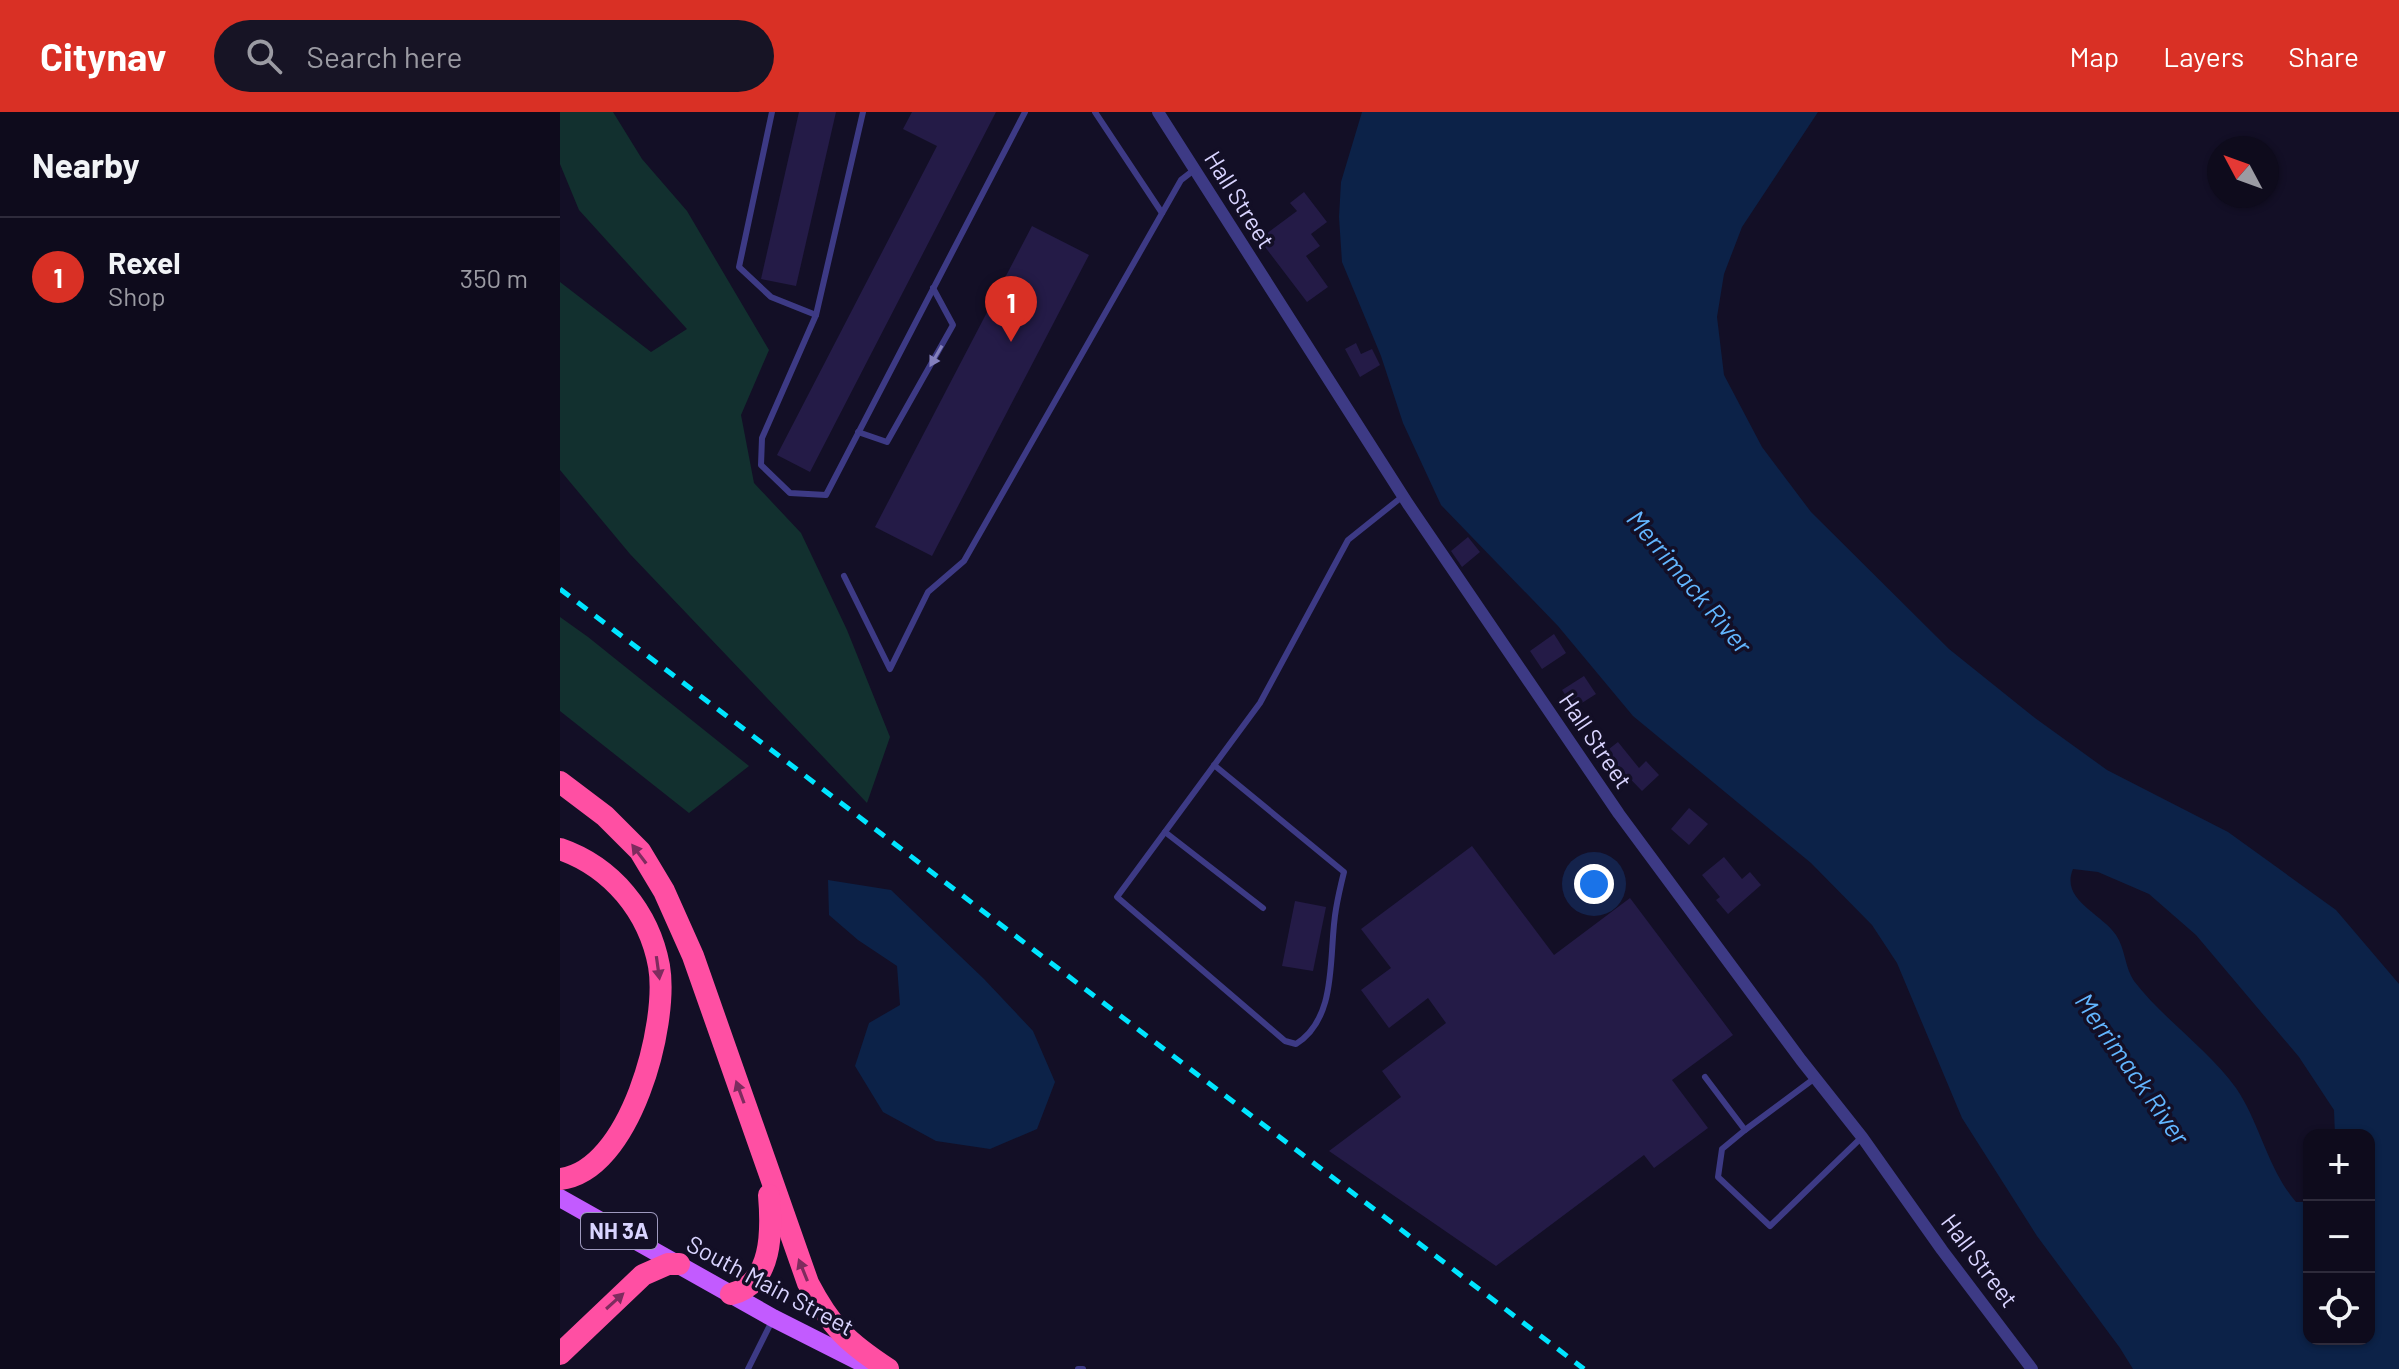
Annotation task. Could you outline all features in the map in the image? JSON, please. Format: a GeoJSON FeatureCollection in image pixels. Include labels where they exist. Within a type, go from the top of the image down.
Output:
{"type":"FeatureCollection","features":[{"type":"Feature","properties":{"kind":"highway"},"geometry":{"type":"LineString","coordinates":[[560,782],[605,816],[640,851],[664,891],[693,956],[795,1250],[819,1305],[845,1339],[888,1369]]}},
{"type":"Feature","properties":{"kind":"highway"},"geometry":{"type":"LineString","coordinates":[[560,849],[599,870],[630,900],[650,936],[659,968],[660,989],[651,1056],[628,1116],[611,1143],[589,1168],[579,1175],[560,1179]]}},
{"type":"Feature","properties":{"kind":"highway"},"geometry":{"type":"LineString","coordinates":[[731,1294],[747,1289],[753,1282],[767,1252],[770,1208],[766,1166]]}},
{"type":"Feature","properties":{"kind":"highway"},"geometry":{"type":"LineString","coordinates":[[560,1354],[643,1275],[659,1266],[679,1264]]}},
{"type":"Feature","properties":{"kind":"main road","name":"South Main Street"},"geometry":{"type":"LineString","coordinates":[[560,1198],[773,1318],[874,1369]]}},
{"type":"Feature","properties":{"kind":"street","name":"Hall Street"},"geometry":{"type":"LineString","coordinates":[[1158,112],[1403,496],[1619,814],[2032,1369]]}},
{"type":"Feature","properties":{"kind":"lane"},"geometry":{"type":"LineString","coordinates":[[772,112],[739,267],[771,297],[816,315]]}},
{"type":"Feature","properties":{"kind":"lane"},"geometry":{"type":"LineString","coordinates":[[863,112],[816,315],[762,438],[761,465],[790,493],[826,495],[1025,112]]}},
{"type":"Feature","properties":{"kind":"lane"},"geometry":{"type":"LineString","coordinates":[[1095,112],[1162,213]]}},
{"type":"Feature","properties":{"kind":"lane"},"geometry":{"type":"LineString","coordinates":[[844,576],[890,669],[928,592],[964,561],[1181,180],[1194,170]]}},
{"type":"Feature","properties":{"kind":"lane"},"geometry":{"type":"LineString","coordinates":[[858,432],[887,442],[953,325],[933,288]]}},
{"type":"Feature","properties":{"kind":"lane"},"geometry":{"type":"LineString","coordinates":[[1214,765],[1344,872],[1335,910],[1328,986],[1320,1019],[1308,1036],[1296,1044],[1285,1041],[1117,897],[1214,765],[1260,703],[1348,540],[1403,496]]}},
{"type":"Feature","properties":{"kind":"lane"},"geometry":{"type":"LineString","coordinates":[[1165,832],[1263,908]]}},
{"type":"Feature","properties":{"kind":"lane"},"geometry":{"type":"LineString","coordinates":[[1705,1077],[1745,1130]]}},
{"type":"Feature","properties":{"kind":"lane"},"geometry":{"type":"LineString","coordinates":[[1815,1078],[1722,1149],[1718,1177],[1770,1226],[1862,1137]]}},
{"type":"Feature","properties":{"kind":"lane"},"geometry":{"type":"LineString","coordinates":[[750,1368],[773,1318]]}},
{"type":"Feature","properties":{"kind":"green space"},"geometry":{"type":"Polygon","coordinates":[[[560,112],[613,112],[642,159],[687,211],[769,350],[741,415],[754,483],[801,533],[847,630],[890,737],[867,803],[630,554],[560,470],[560,282],[651,352],[687,329],[579,210],[560,164],[560,112]]]}},
{"type":"Feature","properties":{"kind":"green space"},"geometry":{"type":"Polygon","coordinates":[[[560,617],[749,766],[689,813],[560,711],[560,617]]]}},
{"type":"Feature","properties":{"kind":"water","name":"Merrimack River"},"geometry":{"type":"Polygon","coordinates":[[[1362,112],[1818,112],[1742,227],[1724,274],[1717,317],[1724,375],[1762,447],[1811,512],[1949,649],[2035,718],[2107,770],[2228,832],[2336,910],[2399,984],[2399,1369],[2133,1369],[2037,1236],[1962,1118],[1897,963],[1872,925],[1811,863],[1633,716],[1558,626],[1441,505],[1403,423],[1381,356],[1342,262],[1339,217],[1341,182],[1362,112]],[[2073,869],[2070,880],[2077,898],[2116,935],[2134,981],[2236,1088],[2278,1176],[2296,1202],[2303,1202],[2303,1345],[2375,1345],[2375,1129],[2335,1129],[2334,1110],[2299,1057],[2196,935],[2149,894],[2098,872],[2073,869]]]}},
{"type":"Feature","properties":{"kind":"water"},"geometry":{"type":"Polygon","coordinates":[[[828,880],[891,890],[1033,1031],[1055,1082],[1037,1129],[990,1149],[936,1141],[883,1112],[855,1066],[869,1023],[900,1005],[897,966],[858,940],[829,915],[828,880]]]}},
{"type":"Feature","properties":{"kind":"building"},"geometry":{"type":"Polygon","coordinates":[[[799,112],[836,112],[796,286],[761,279],[799,112]]]}},
{"type":"Feature","properties":{"kind":"building"},"geometry":{"type":"Polygon","coordinates":[[[912,112],[996,112],[810,472],[777,455],[937,146],[903,129],[912,112]]]}},
{"type":"Feature","properties":{"kind":"building"},"geometry":{"type":"Polygon","coordinates":[[[1304,192],[1327,222],[1311,234],[1320,246],[1306,256],[1328,287],[1307,302],[1259,239],[1297,211],[1290,203],[1304,192]]]}},
{"type":"Feature","properties":{"kind":"building"},"geometry":{"type":"Polygon","coordinates":[[[1032,226],[1089,255],[932,556],[875,527],[1032,226]]]}},
{"type":"Feature","properties":{"kind":"building"},"geometry":{"type":"Polygon","coordinates":[[[1356,343],[1361,354],[1372,349],[1380,365],[1360,377],[1345,349],[1356,343]]]}},
{"type":"Feature","properties":{"kind":"building"},"geometry":{"type":"Polygon","coordinates":[[[1468,537],[1480,552],[1462,567],[1451,551],[1468,537]]]}},
{"type":"Feature","properties":{"kind":"building"},"geometry":{"type":"Polygon","coordinates":[[[1554,634],[1566,653],[1542,669],[1530,651],[1554,634]]]}},
{"type":"Feature","properties":{"kind":"building"},"geometry":{"type":"Polygon","coordinates":[[[1584,676],[1596,694],[1574,708],[1562,690],[1584,676]]]}},
{"type":"Feature","properties":{"kind":"building"},"geometry":{"type":"Polygon","coordinates":[[[1618,742],[1639,768],[1646,761],[1659,775],[1642,791],[1616,764],[1610,769],[1600,756],[1618,742]]]}},
{"type":"Feature","properties":{"kind":"building"},"geometry":{"type":"Polygon","coordinates":[[[1689,808],[1708,824],[1689,845],[1671,829],[1689,808]]]}},
{"type":"Feature","properties":{"kind":"building"},"geometry":{"type":"Polygon","coordinates":[[[1472,846],[1554,955],[1630,898],[1733,1035],[1672,1080],[1708,1128],[1654,1168],[1644,1155],[1496,1266],[1329,1151],[1401,1097],[1382,1071],[1446,1023],[1428,998],[1389,1028],[1361,990],[1391,968],[1361,929],[1472,846]]]}},
{"type":"Feature","properties":{"kind":"building"},"geometry":{"type":"Polygon","coordinates":[[[1724,857],[1742,879],[1750,872],[1761,885],[1728,914],[1716,900],[1720,897],[1702,875],[1724,857]]]}},
{"type":"Feature","properties":{"kind":"building"},"geometry":{"type":"Polygon","coordinates":[[[1295,901],[1326,907],[1313,971],[1282,966],[1295,901]]]}},
{"type":"Feature","properties":{"kind":"railway"},"geometry":{"type":"LineString","coordinates":[[560,589],[1584,1369]]}},
{"type":"Feature","properties":{"kind":"place","name":"Rexel"},"geometry":{"type":"Point","coordinates":[1011,342]}}]}
